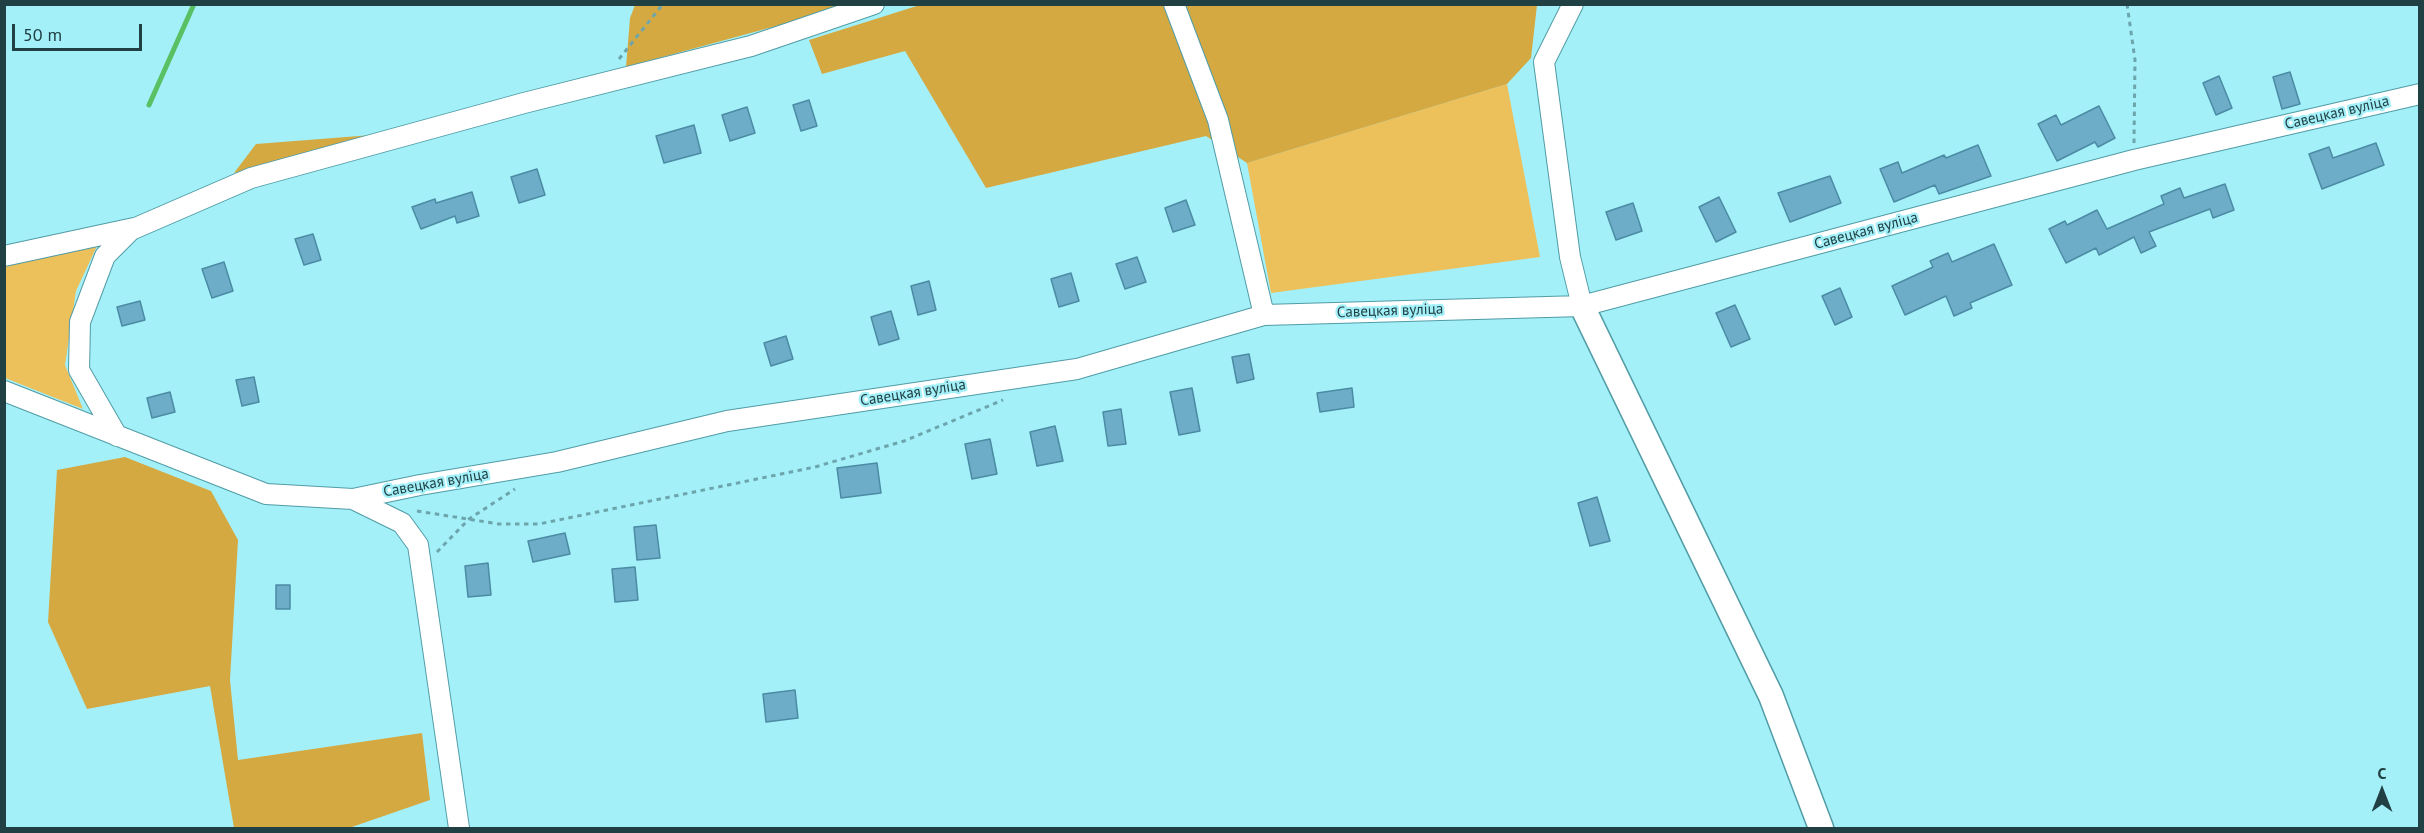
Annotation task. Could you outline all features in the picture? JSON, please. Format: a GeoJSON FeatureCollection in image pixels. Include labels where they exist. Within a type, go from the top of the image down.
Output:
{"type":"FeatureCollection","features":[{"type":"Feature","properties":{"kind":"street"},"geometry":{"type":"LineString","coordinates":[[117,436],[79,370],[80,322],[105,256],[131,230],[251,178],[600,84],[751,46],[873,4]]}},
{"type":"Feature","properties":{"kind":"street"},"geometry":{"type":"LineString","coordinates":[[1174,4],[1218,120],[1264,315]]}},
{"type":"Feature","properties":{"kind":"street"},"geometry":{"type":"LineString","coordinates":[[1573,4],[1544,62],[1570,257],[1582,306],[1771,696],[1821,828]]}},
{"type":"Feature","properties":{"kind":"street","name":"Савецкая вуліца"},"geometry":{"type":"LineString","coordinates":[[4,392],[266,494],[353,499],[420,485],[557,462],[728,421],[1077,369],[1264,315],[1582,306],[2134,160],[2420,94]]}},
{"type":"Feature","properties":{"kind":"street"},"geometry":{"type":"LineString","coordinates":[[4,256],[139,227]]}},
{"type":"Feature","properties":{"kind":"street","name":"Савецкая вуліца"},"geometry":{"type":"LineString","coordinates":[[353,499],[402,523],[418,545],[424,571],[459,828]]}},
{"type":"Feature","properties":{"kind":"path"},"geometry":{"type":"LineString","coordinates":[[600,84],[663,4]]}},
{"type":"Feature","properties":{"kind":"path"},"geometry":{"type":"LineString","coordinates":[[2127,4],[2135,60],[2134,160]]}},
{"type":"Feature","properties":{"kind":"path"},"geometry":{"type":"LineString","coordinates":[[410,510],[499,524],[539,524],[815,467],[904,441],[1012,396]]}},
{"type":"Feature","properties":{"kind":"path"},"geometry":{"type":"LineString","coordinates":[[424,571],[442,544],[470,519],[520,486]]}},
{"type":"Feature","properties":{"kind":"shaded area"},"geometry":{"type":"Polygon","coordinates":[[[923,4],[1537,5],[1531,58],[1507,84],[1247,163],[1206,136],[986,188],[905,51],[822,74],[809,40],[923,4]]]}},
{"type":"Feature","properties":{"kind":"shaded area"},"geometry":{"type":"Polygon","coordinates":[[[635,5],[845,5],[626,67],[630,18],[635,5]]]}},
{"type":"Feature","properties":{"kind":"shaded area"},"geometry":{"type":"Polygon","coordinates":[[[1507,84],[1540,257],[1271,293],[1247,163],[1507,84]]]}},
{"type":"Feature","properties":{"kind":"shaded area"},"geometry":{"type":"Polygon","coordinates":[[[372,135],[234,173],[256,144],[372,135]]]}},
{"type":"Feature","properties":{"kind":"shaded area"},"geometry":{"type":"Polygon","coordinates":[[[98,244],[76,291],[65,365],[83,409],[5,378],[4,265],[98,244]]]}},
{"type":"Feature","properties":{"kind":"shaded area"},"geometry":{"type":"Polygon","coordinates":[[[125,457],[211,491],[238,540],[230,680],[238,760],[422,733],[430,800],[349,828],[234,828],[210,686],[87,709],[48,622],[57,470],[125,457]]]}},
{"type":"Feature","properties":{"kind":"building"},"geometry":{"type":"Polygon","coordinates":[[[2290,72],[2300,104],[2282,109],[2273,77],[2290,72]]]}},
{"type":"Feature","properties":{"kind":"building"},"geometry":{"type":"Polygon","coordinates":[[[2219,76],[2232,108],[2216,115],[2203,83],[2219,76]]]}},
{"type":"Feature","properties":{"kind":"building"},"geometry":{"type":"Polygon","coordinates":[[[809,100],[817,126],[801,131],[793,105],[809,100]]]}},
{"type":"Feature","properties":{"kind":"building"},"geometry":{"type":"Polygon","coordinates":[[[2099,106],[2115,138],[2098,147],[2095,142],[2057,161],[2038,124],[2056,115],[2061,125],[2099,106]]]}},
{"type":"Feature","properties":{"kind":"building"},"geometry":{"type":"Polygon","coordinates":[[[747,107],[755,133],[730,141],[722,115],[747,107]]]}},
{"type":"Feature","properties":{"kind":"building"},"geometry":{"type":"Polygon","coordinates":[[[694,125],[701,153],[664,163],[656,136],[694,125]]]}},
{"type":"Feature","properties":{"kind":"building"},"geometry":{"type":"Polygon","coordinates":[[[2376,143],[2384,165],[2322,189],[2309,154],[2329,147],[2333,158],[2376,143]]]}},
{"type":"Feature","properties":{"kind":"building"},"geometry":{"type":"Polygon","coordinates":[[[1978,145],[1991,176],[1939,194],[1935,185],[1894,202],[1880,169],[1898,162],[1902,173],[1944,155],[1946,158],[1978,145]]]}},
{"type":"Feature","properties":{"kind":"building"},"geometry":{"type":"Polygon","coordinates":[[[537,169],[545,195],[519,203],[511,177],[537,169]]]}},
{"type":"Feature","properties":{"kind":"building"},"geometry":{"type":"Polygon","coordinates":[[[1830,176],[1841,203],[1790,222],[1778,193],[1830,176]]]}},
{"type":"Feature","properties":{"kind":"building"},"geometry":{"type":"Polygon","coordinates":[[[2225,184],[2234,210],[2213,218],[2210,209],[2149,232],[2156,246],[2141,253],[2134,237],[2099,255],[2096,248],[2066,263],[2049,229],[2065,221],[2067,225],[2097,210],[2107,229],[2164,204],[2161,196],[2180,188],[2184,198],[2225,184]]]}},
{"type":"Feature","properties":{"kind":"building"},"geometry":{"type":"Polygon","coordinates":[[[472,192],[479,216],[457,223],[455,216],[421,229],[412,207],[435,199],[436,203],[472,192]]]}},
{"type":"Feature","properties":{"kind":"building"},"geometry":{"type":"Polygon","coordinates":[[[1719,197],[1736,232],[1716,242],[1699,207],[1719,197]]]}},
{"type":"Feature","properties":{"kind":"building"},"geometry":{"type":"Polygon","coordinates":[[[1186,200],[1195,225],[1173,232],[1165,208],[1186,200]]]}},
{"type":"Feature","properties":{"kind":"building"},"geometry":{"type":"Polygon","coordinates":[[[1633,203],[1642,231],[1616,240],[1606,212],[1633,203]]]}},
{"type":"Feature","properties":{"kind":"building"},"geometry":{"type":"Polygon","coordinates":[[[313,234],[321,260],[304,265],[295,239],[313,234]]]}},
{"type":"Feature","properties":{"kind":"building"},"geometry":{"type":"Polygon","coordinates":[[[1994,244],[2012,285],[1970,303],[1972,308],[1954,316],[1946,296],[1905,315],[1892,286],[1933,267],[1930,261],[1948,253],[1952,262],[1994,244]]]}},
{"type":"Feature","properties":{"kind":"building"},"geometry":{"type":"Polygon","coordinates":[[[1137,257],[1146,282],[1125,289],[1116,264],[1137,257]]]}},
{"type":"Feature","properties":{"kind":"building"},"geometry":{"type":"Polygon","coordinates":[[[224,262],[233,291],[212,298],[202,269],[224,262]]]}},
{"type":"Feature","properties":{"kind":"building"},"geometry":{"type":"Polygon","coordinates":[[[1071,273],[1079,301],[1059,307],[1051,279],[1071,273]]]}},
{"type":"Feature","properties":{"kind":"building"},"geometry":{"type":"Polygon","coordinates":[[[929,281],[936,310],[918,315],[911,286],[929,281]]]}},
{"type":"Feature","properties":{"kind":"building"},"geometry":{"type":"Polygon","coordinates":[[[1840,288],[1852,317],[1835,325],[1822,296],[1840,288]]]}},
{"type":"Feature","properties":{"kind":"building"},"geometry":{"type":"Polygon","coordinates":[[[140,301],[145,320],[122,326],[117,307],[140,301]]]}},
{"type":"Feature","properties":{"kind":"building"},"geometry":{"type":"Polygon","coordinates":[[[1735,305],[1750,339],[1731,347],[1716,313],[1735,305]]]}},
{"type":"Feature","properties":{"kind":"building"},"geometry":{"type":"Polygon","coordinates":[[[891,311],[899,339],[879,345],[871,317],[891,311]]]}},
{"type":"Feature","properties":{"kind":"building"},"geometry":{"type":"Polygon","coordinates":[[[786,336],[793,359],[771,366],[764,343],[786,336]]]}},
{"type":"Feature","properties":{"kind":"building"},"geometry":{"type":"Polygon","coordinates":[[[1249,354],[1254,379],[1237,383],[1232,357],[1249,354]]]}},
{"type":"Feature","properties":{"kind":"building"},"geometry":{"type":"Polygon","coordinates":[[[254,377],[259,402],[242,406],[236,380],[254,377]]]}},
{"type":"Feature","properties":{"kind":"building"},"geometry":{"type":"Polygon","coordinates":[[[1192,388],[1200,431],[1179,435],[1170,392],[1192,388]]]}},
{"type":"Feature","properties":{"kind":"building"},"geometry":{"type":"Polygon","coordinates":[[[1352,388],[1354,407],[1320,412],[1317,393],[1352,388]]]}},
{"type":"Feature","properties":{"kind":"building"},"geometry":{"type":"Polygon","coordinates":[[[170,392],[175,412],[152,418],[147,398],[170,392]]]}},
{"type":"Feature","properties":{"kind":"building"},"geometry":{"type":"Polygon","coordinates":[[[1121,409],[1126,444],[1108,446],[1103,412],[1121,409]]]}},
{"type":"Feature","properties":{"kind":"building"},"geometry":{"type":"Polygon","coordinates":[[[1055,426],[1063,461],[1037,466],[1030,432],[1055,426]]]}},
{"type":"Feature","properties":{"kind":"building"},"geometry":{"type":"Polygon","coordinates":[[[990,439],[997,474],[972,479],[965,444],[990,439]]]}},
{"type":"Feature","properties":{"kind":"building"},"geometry":{"type":"Polygon","coordinates":[[[877,463],[881,493],[841,498],[837,468],[877,463]]]}},
{"type":"Feature","properties":{"kind":"building"},"geometry":{"type":"Polygon","coordinates":[[[1597,497],[1610,541],[1590,546],[1578,503],[1597,497]]]}},
{"type":"Feature","properties":{"kind":"building"},"geometry":{"type":"Polygon","coordinates":[[[656,525],[660,558],[637,560],[634,527],[656,525]]]}},
{"type":"Feature","properties":{"kind":"building"},"geometry":{"type":"Polygon","coordinates":[[[565,533],[570,554],[533,562],[528,541],[565,533]]]}},
{"type":"Feature","properties":{"kind":"building"},"geometry":{"type":"Polygon","coordinates":[[[488,563],[491,595],[468,597],[465,566],[488,563]]]}},
{"type":"Feature","properties":{"kind":"building"},"geometry":{"type":"Polygon","coordinates":[[[635,567],[638,600],[615,602],[612,569],[635,567]]]}},
{"type":"Feature","properties":{"kind":"building"},"geometry":{"type":"Polygon","coordinates":[[[276,585],[290,585],[290,609],[276,609],[276,585]]]}},
{"type":"Feature","properties":{"kind":"building"},"geometry":{"type":"Polygon","coordinates":[[[795,690],[798,718],[766,722],[763,694],[795,690]]]}},
{"type":"Feature","properties":{"kind":"waterway"},"geometry":{"type":"LineString","coordinates":[[149,105],[194,4]]}}]}
